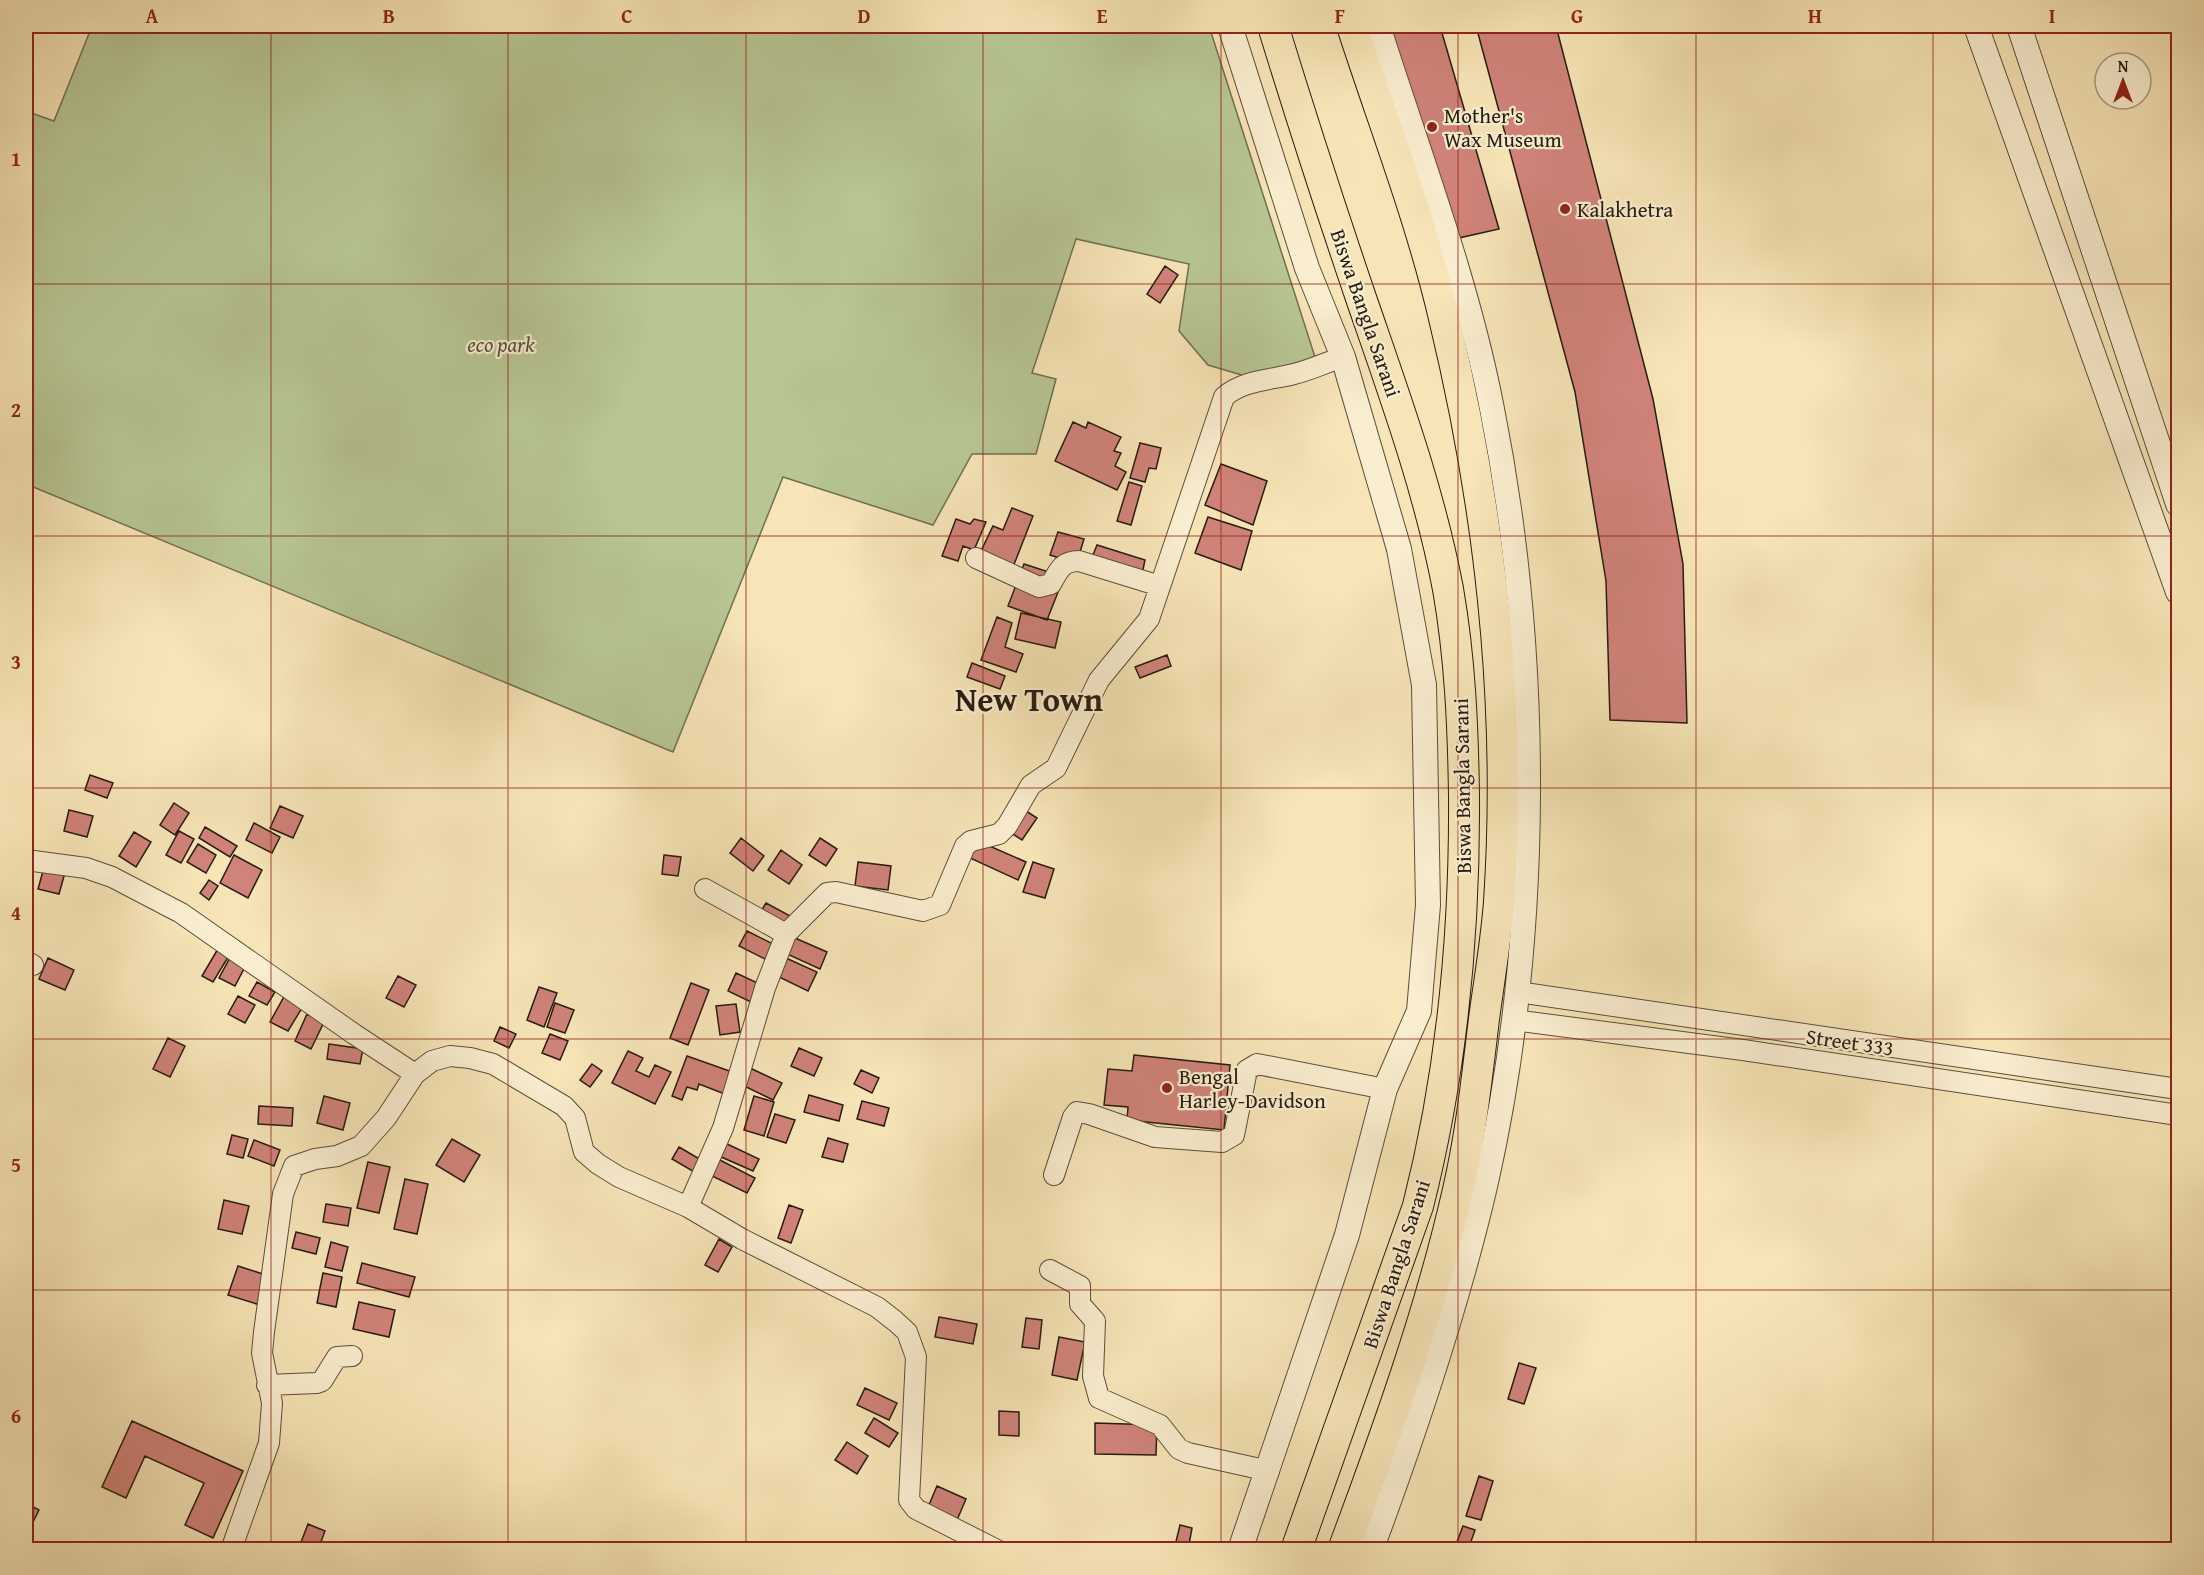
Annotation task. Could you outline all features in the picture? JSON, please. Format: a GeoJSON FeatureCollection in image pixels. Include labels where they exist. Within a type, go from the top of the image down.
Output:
{"type":"FeatureCollection","features":[{"type":"Feature","properties":{"kind":"main road","name":"Biswa Bangla Sarani"},"geometry":{"type":"LineString","coordinates":[[1273,26],[1324,190],[1425,490],[1448,590],[1460,678],[1463,746],[1465,880],[1459,964],[1432,1152],[1418,1206],[1296,1550]]}},
{"type":"Feature","properties":{"kind":"main road","name":"Biswa Bangla Sarani"},"geometry":{"type":"LineString","coordinates":[[1343,1550],[1414,1349],[1459,1190],[1476,1091],[1499,904],[1502,806],[1497,655],[1491,568],[1474,468],[1444,316],[1352,26]]}},
{"type":"Feature","properties":{"kind":"street"},"geometry":{"type":"LineString","coordinates":[[1230,26],[1307,268],[1343,357],[1399,549],[1424,686],[1428,905],[1419,1011],[1384,1089],[1347,1235],[1269,1471],[1240,1550]]}},
{"type":"Feature","properties":{"kind":"street"},"geometry":{"type":"LineString","coordinates":[[1371,1550],[1420,1418],[1486,1179],[1518,992],[1528,761],[1526,698],[1512,539],[1492,408],[1466,304],[1417,140],[1378,26]]}},
{"type":"Feature","properties":{"kind":"street"},"geometry":{"type":"LineString","coordinates":[[1976,26],[2178,592]]}},
{"type":"Feature","properties":{"kind":"street"},"geometry":{"type":"LineString","coordinates":[[2019,26],[2178,504]]}},
{"type":"Feature","properties":{"kind":"street"},"geometry":{"type":"LineString","coordinates":[[688,1207],[723,1128],[748,1053],[765,988],[786,934],[827,893],[836,892],[923,911],[936,908],[965,846],[999,834],[1007,826],[1031,784],[1056,768],[1100,680],[1149,619],[1224,397],[1232,390],[1250,383],[1297,373],[1343,357]]}},
{"type":"Feature","properties":{"kind":"street"},"geometry":{"type":"LineString","coordinates":[[976,558],[1039,587],[1051,584],[1063,564],[1069,561],[1079,561],[1160,586]]}},
{"type":"Feature","properties":{"kind":"street"},"geometry":{"type":"LineString","coordinates":[[26,860],[86,868],[112,877],[181,913],[415,1074]]}},
{"type":"Feature","properties":{"kind":"street"},"geometry":{"type":"LineString","coordinates":[[705,888],[786,934]]}},
{"type":"Feature","properties":{"kind":"street","name":"Street 333"},"geometry":{"type":"LineString","coordinates":[[1518,992],[2178,1089]]}},
{"type":"Feature","properties":{"kind":"street","name":"Street 333"},"geometry":{"type":"LineString","coordinates":[[1514,1020],[1743,1050],[2178,1115]]}},
{"type":"Feature","properties":{"kind":"street"},"geometry":{"type":"LineString","coordinates":[[231,1550],[269,1443],[272,1404],[262,1353],[273,1250],[283,1194],[294,1166],[315,1159],[337,1156],[361,1146],[386,1118],[415,1074],[432,1061],[450,1056],[493,1064],[564,1106],[575,1118],[584,1152],[619,1177],[688,1207],[742,1239],[877,1307],[907,1332],[915,1357],[909,1500],[915,1509],[997,1550]]}},
{"type":"Feature","properties":{"kind":"street"},"geometry":{"type":"LineString","coordinates":[[1054,1175],[1073,1117],[1077,1112],[1089,1113],[1155,1137],[1222,1142],[1229,1140],[1234,1135],[1247,1071],[1257,1064],[1384,1089]]}},
{"type":"Feature","properties":{"kind":"street"},"geometry":{"type":"LineString","coordinates":[[1050,1270],[1080,1286],[1080,1304],[1095,1321],[1093,1376],[1099,1398],[1160,1425],[1179,1449],[1188,1453],[1269,1471]]}},
{"type":"Feature","properties":{"kind":"street"},"geometry":{"type":"LineString","coordinates":[[267,1385],[317,1383],[327,1375],[337,1357],[352,1356]]}},
{"type":"Feature","properties":{"kind":"green space","name":"eco park"},"geometry":{"type":"Polygon","coordinates":[[[92,26],[470,26],[489,33],[492,26],[1209,26],[1315,357],[1255,379],[1208,365],[1179,331],[1189,264],[1076,239],[1032,373],[1056,379],[1036,454],[972,454],[933,525],[783,477],[673,752],[26,484],[26,111],[54,121],[92,26]]]}},
{"type":"Feature","properties":{"kind":"building","name":"Mother's Wax Museum"},"geometry":{"type":"Polygon","coordinates":[[[1362,26],[1440,26],[1499,229],[1432,244],[1362,26]]]}},
{"type":"Feature","properties":{"kind":"building","name":"Kalakhetra"},"geometry":{"type":"Polygon","coordinates":[[[1476,26],[1556,26],[1653,399],[1683,564],[1687,723],[1610,720],[1606,581],[1575,392],[1476,26]]]}},
{"type":"Feature","properties":{"kind":"building"},"geometry":{"type":"Polygon","coordinates":[[[1165,266],[1178,275],[1160,303],[1147,294],[1165,266]]]}},
{"type":"Feature","properties":{"kind":"building"},"geometry":{"type":"Polygon","coordinates":[[[1073,422],[1086,428],[1088,422],[1121,437],[1114,451],[1121,453],[1115,466],[1126,472],[1117,490],[1055,461],[1073,422]]]}},
{"type":"Feature","properties":{"kind":"building"},"geometry":{"type":"Polygon","coordinates":[[[1140,443],[1161,448],[1156,469],[1149,468],[1145,482],[1130,478],[1140,443]]]}},
{"type":"Feature","properties":{"kind":"building"},"geometry":{"type":"Polygon","coordinates":[[[1221,464],[1267,481],[1253,525],[1205,505],[1221,464]]]}},
{"type":"Feature","properties":{"kind":"building"},"geometry":{"type":"Polygon","coordinates":[[[1129,482],[1142,486],[1131,525],[1117,521],[1129,482]]]}},
{"type":"Feature","properties":{"kind":"building"},"geometry":{"type":"Polygon","coordinates":[[[1012,508],[1033,516],[1013,567],[981,551],[993,526],[1003,530],[1012,508]]]}},
{"type":"Feature","properties":{"kind":"building"},"geometry":{"type":"Polygon","coordinates":[[[1208,517],[1252,531],[1241,570],[1195,553],[1208,517]]]}},
{"type":"Feature","properties":{"kind":"building"},"geometry":{"type":"Polygon","coordinates":[[[956,519],[970,524],[974,519],[986,522],[974,550],[963,546],[958,561],[942,556],[956,519]]]}},
{"type":"Feature","properties":{"kind":"building"},"geometry":{"type":"Polygon","coordinates":[[[1058,532],[1084,539],[1079,555],[1091,560],[1097,545],[1145,560],[1140,584],[1050,555],[1058,532]]]}},
{"type":"Feature","properties":{"kind":"building"},"geometry":{"type":"Polygon","coordinates":[[[1024,564],[1064,577],[1047,620],[1008,606],[1024,564]]]}},
{"type":"Feature","properties":{"kind":"building"},"geometry":{"type":"Polygon","coordinates":[[[1021,613],[1061,622],[1055,648],[1015,639],[1021,613]]]}},
{"type":"Feature","properties":{"kind":"building"},"geometry":{"type":"Polygon","coordinates":[[[997,617],[1012,623],[1005,647],[1023,654],[1016,672],[981,660],[997,617]]]}},
{"type":"Feature","properties":{"kind":"building"},"geometry":{"type":"Polygon","coordinates":[[[1167,655],[1171,666],[1140,678],[1135,667],[1167,655]]]}},
{"type":"Feature","properties":{"kind":"building"},"geometry":{"type":"Polygon","coordinates":[[[972,663],[1005,676],[1000,689],[967,677],[972,663]]]}},
{"type":"Feature","properties":{"kind":"building"},"geometry":{"type":"Polygon","coordinates":[[[90,775],[113,783],[107,798],[85,790],[90,775]]]}},
{"type":"Feature","properties":{"kind":"building"},"geometry":{"type":"Polygon","coordinates":[[[174,803],[189,813],[175,835],[160,825],[174,803]]]}},
{"type":"Feature","properties":{"kind":"building"},"geometry":{"type":"Polygon","coordinates":[[[280,806],[303,816],[293,838],[270,828],[280,806]]]}},
{"type":"Feature","properties":{"kind":"building"},"geometry":{"type":"Polygon","coordinates":[[[1023,809],[1037,818],[1022,840],[1008,831],[1023,809]]]}},
{"type":"Feature","properties":{"kind":"building"},"geometry":{"type":"Polygon","coordinates":[[[69,810],[93,816],[87,837],[64,831],[69,810]]]}},
{"type":"Feature","properties":{"kind":"building"},"geometry":{"type":"Polygon","coordinates":[[[254,823],[280,837],[272,853],[246,840],[254,823]]]}},
{"type":"Feature","properties":{"kind":"building"},"geometry":{"type":"Polygon","coordinates":[[[205,827],[237,846],[230,857],[199,838],[205,827]]]}},
{"type":"Feature","properties":{"kind":"building"},"geometry":{"type":"Polygon","coordinates":[[[179,831],[194,839],[181,863],[166,855],[179,831]]]}},
{"type":"Feature","properties":{"kind":"building"},"geometry":{"type":"Polygon","coordinates":[[[134,832],[151,842],[136,867],[119,856],[134,832]]]}},
{"type":"Feature","properties":{"kind":"building"},"geometry":{"type":"Polygon","coordinates":[[[741,838],[764,856],[753,871],[730,853],[741,838]]]}},
{"type":"Feature","properties":{"kind":"building"},"geometry":{"type":"Polygon","coordinates":[[[820,838],[837,849],[826,866],[809,855],[820,838]]]}},
{"type":"Feature","properties":{"kind":"building"},"geometry":{"type":"Polygon","coordinates":[[[978,841],[1026,862],[1018,880],[970,858],[978,841]]]}},
{"type":"Feature","properties":{"kind":"building"},"geometry":{"type":"Polygon","coordinates":[[[198,844],[216,855],[206,873],[187,862],[198,844]]]}},
{"type":"Feature","properties":{"kind":"building"},"geometry":{"type":"Polygon","coordinates":[[[781,850],[802,865],[789,884],[768,870],[781,850]]]}},
{"type":"Feature","properties":{"kind":"building"},"geometry":{"type":"Polygon","coordinates":[[[234,855],[262,870],[248,898],[220,883],[234,855]]]}},
{"type":"Feature","properties":{"kind":"building"},"geometry":{"type":"Polygon","coordinates":[[[664,855],[681,857],[678,876],[662,874],[664,855]]]}},
{"type":"Feature","properties":{"kind":"building"},"geometry":{"type":"Polygon","coordinates":[[[858,862],[891,866],[888,890],[855,886],[858,862]]]}},
{"type":"Feature","properties":{"kind":"building"},"geometry":{"type":"Polygon","coordinates":[[[1033,862],[1054,869],[1045,898],[1023,892],[1033,862]]]}},
{"type":"Feature","properties":{"kind":"building"},"geometry":{"type":"Polygon","coordinates":[[[45,864],[66,869],[59,894],[38,889],[45,864]]]}},
{"type":"Feature","properties":{"kind":"building"},"geometry":{"type":"Polygon","coordinates":[[[209,880],[218,886],[209,900],[200,893],[209,880]]]}},
{"type":"Feature","properties":{"kind":"building"},"geometry":{"type":"Polygon","coordinates":[[[766,903],[792,917],[784,931],[758,916],[766,903]]]}},
{"type":"Feature","properties":{"kind":"building"},"geometry":{"type":"Polygon","coordinates":[[[747,931],[777,946],[769,961],[739,946],[747,931]]]}},
{"type":"Feature","properties":{"kind":"building"},"geometry":{"type":"Polygon","coordinates":[[[795,938],[827,952],[820,969],[787,954],[795,938]]]}},
{"type":"Feature","properties":{"kind":"building"},"geometry":{"type":"Polygon","coordinates":[[[219,947],[230,954],[213,982],[202,976],[219,947]]]}},
{"type":"Feature","properties":{"kind":"building"},"geometry":{"type":"Polygon","coordinates":[[[233,952],[248,961],[235,986],[219,978],[233,952]]]}},
{"type":"Feature","properties":{"kind":"building"},"geometry":{"type":"Polygon","coordinates":[[[48,958],[74,970],[65,990],[39,979],[48,958]]]}},
{"type":"Feature","properties":{"kind":"building"},"geometry":{"type":"Polygon","coordinates":[[[786,958],[817,972],[808,991],[777,976],[786,958]]]}},
{"type":"Feature","properties":{"kind":"building"},"geometry":{"type":"Polygon","coordinates":[[[736,973],[762,985],[753,1003],[728,991],[736,973]]]}},
{"type":"Feature","properties":{"kind":"building"},"geometry":{"type":"Polygon","coordinates":[[[398,976],[416,985],[404,1007],[386,998],[398,976]]]}},
{"type":"Feature","properties":{"kind":"building"},"geometry":{"type":"Polygon","coordinates":[[[257,982],[275,992],[267,1005],[249,996],[257,982]]]}},
{"type":"Feature","properties":{"kind":"building"},"geometry":{"type":"Polygon","coordinates":[[[691,983],[709,990],[688,1045],[670,1038],[691,983]]]}},
{"type":"Feature","properties":{"kind":"building"},"geometry":{"type":"Polygon","coordinates":[[[539,987],[557,993],[544,1027],[527,1020],[539,987]]]}},
{"type":"Feature","properties":{"kind":"building"},"geometry":{"type":"Polygon","coordinates":[[[286,993],[305,1003],[288,1031],[270,1022],[286,993]]]}},
{"type":"Feature","properties":{"kind":"building"},"geometry":{"type":"Polygon","coordinates":[[[238,996],[255,1005],[245,1023],[228,1014],[238,996]]]}},
{"type":"Feature","properties":{"kind":"building"},"geometry":{"type":"Polygon","coordinates":[[[555,1003],[574,1010],[565,1033],[547,1027],[555,1003]]]}},
{"type":"Feature","properties":{"kind":"building"},"geometry":{"type":"Polygon","coordinates":[[[736,1004],[740,1032],[720,1035],[716,1006],[736,1004]]]}},
{"type":"Feature","properties":{"kind":"building"},"geometry":{"type":"Polygon","coordinates":[[[307,1014],[324,1022],[311,1049],[295,1041],[307,1014]]]}},
{"type":"Feature","properties":{"kind":"building"},"geometry":{"type":"Polygon","coordinates":[[[500,1027],[516,1034],[509,1048],[494,1041],[500,1027]]]}},
{"type":"Feature","properties":{"kind":"building"},"geometry":{"type":"Polygon","coordinates":[[[550,1034],[568,1041],[560,1060],[542,1053],[550,1034]]]}},
{"type":"Feature","properties":{"kind":"building"},"geometry":{"type":"Polygon","coordinates":[[[168,1038],[185,1046],[170,1077],[153,1069],[168,1038]]]}},
{"type":"Feature","properties":{"kind":"building"},"geometry":{"type":"Polygon","coordinates":[[[329,1044],[363,1049],[360,1064],[327,1059],[329,1044]]]}},
{"type":"Feature","properties":{"kind":"building"},"geometry":{"type":"Polygon","coordinates":[[[799,1048],[822,1058],[814,1076],[791,1066],[799,1048]]]}},
{"type":"Feature","properties":{"kind":"building"},"geometry":{"type":"Polygon","coordinates":[[[628,1051],[643,1058],[636,1071],[649,1077],[655,1065],[671,1072],[655,1104],[612,1083],[628,1051]]]}},
{"type":"Feature","properties":{"kind":"building","name":"Bengal Harley-Davidson"},"geometry":{"type":"Polygon","coordinates":[[[1134,1055],[1230,1065],[1224,1130],[1127,1120],[1128,1107],[1104,1105],[1108,1069],[1132,1071],[1134,1055]]]}},
{"type":"Feature","properties":{"kind":"building"},"geometry":{"type":"Polygon","coordinates":[[[687,1056],[738,1074],[730,1096],[699,1084],[697,1090],[687,1087],[682,1100],[672,1096],[687,1056]]]}},
{"type":"Feature","properties":{"kind":"building"},"geometry":{"type":"Polygon","coordinates":[[[592,1064],[602,1071],[590,1087],[580,1080],[592,1064]]]}},
{"type":"Feature","properties":{"kind":"building"},"geometry":{"type":"Polygon","coordinates":[[[750,1068],[782,1083],[773,1100],[742,1085],[750,1068]]]}},
{"type":"Feature","properties":{"kind":"building"},"geometry":{"type":"Polygon","coordinates":[[[861,1070],[879,1078],[872,1093],[854,1084],[861,1070]]]}},
{"type":"Feature","properties":{"kind":"building"},"geometry":{"type":"Polygon","coordinates":[[[809,1095],[843,1105],[839,1121],[804,1112],[809,1095]]]}},
{"type":"Feature","properties":{"kind":"building"},"geometry":{"type":"Polygon","coordinates":[[[324,1096],[350,1103],[343,1130],[317,1123],[324,1096]]]}},
{"type":"Feature","properties":{"kind":"building"},"geometry":{"type":"Polygon","coordinates":[[[754,1096],[774,1102],[764,1136],[744,1130],[754,1096]]]}},
{"type":"Feature","properties":{"kind":"building"},"geometry":{"type":"Polygon","coordinates":[[[862,1101],[889,1108],[884,1126],[857,1119],[862,1101]]]}},
{"type":"Feature","properties":{"kind":"building"},"geometry":{"type":"Polygon","coordinates":[[[259,1106],[293,1108],[292,1126],[258,1124],[259,1106]]]}},
{"type":"Feature","properties":{"kind":"building"},"geometry":{"type":"Polygon","coordinates":[[[775,1114],[795,1120],[786,1143],[767,1137],[775,1114]]]}},
{"type":"Feature","properties":{"kind":"building"},"geometry":{"type":"Polygon","coordinates":[[[232,1135],[248,1139],[243,1158],[227,1154],[232,1135]]]}},
{"type":"Feature","properties":{"kind":"building"},"geometry":{"type":"Polygon","coordinates":[[[828,1138],[848,1144],[843,1162],[822,1157],[828,1138]]]}},
{"type":"Feature","properties":{"kind":"building"},"geometry":{"type":"Polygon","coordinates":[[[452,1139],[480,1155],[464,1182],[436,1165],[452,1139]]]}},
{"type":"Feature","properties":{"kind":"building"},"geometry":{"type":"Polygon","coordinates":[[[254,1140],[280,1150],[274,1166],[248,1156],[254,1140]]]}},
{"type":"Feature","properties":{"kind":"building"},"geometry":{"type":"Polygon","coordinates":[[[725,1143],[759,1159],[753,1171],[719,1156],[725,1143]]]}},
{"type":"Feature","properties":{"kind":"building"},"geometry":{"type":"Polygon","coordinates":[[[679,1147],[703,1161],[696,1173],[672,1159],[679,1147]]]}},
{"type":"Feature","properties":{"kind":"building"},"geometry":{"type":"Polygon","coordinates":[[[718,1159],[755,1178],[747,1193],[710,1175],[718,1159]]]}},
{"type":"Feature","properties":{"kind":"building"},"geometry":{"type":"Polygon","coordinates":[[[368,1162],[390,1167],[379,1213],[357,1208],[368,1162]]]}},
{"type":"Feature","properties":{"kind":"building"},"geometry":{"type":"Polygon","coordinates":[[[405,1179],[428,1184],[417,1234],[394,1229],[405,1179]]]}},
{"type":"Feature","properties":{"kind":"building"},"geometry":{"type":"Polygon","coordinates":[[[224,1200],[249,1206],[242,1234],[218,1229],[224,1200]]]}},
{"type":"Feature","properties":{"kind":"building"},"geometry":{"type":"Polygon","coordinates":[[[326,1204],[351,1208],[348,1226],[323,1222],[326,1204]]]}},
{"type":"Feature","properties":{"kind":"building"},"geometry":{"type":"Polygon","coordinates":[[[789,1205],[803,1210],[791,1243],[778,1238],[789,1205]]]}},
{"type":"Feature","properties":{"kind":"building"},"geometry":{"type":"Polygon","coordinates":[[[296,1232],[320,1238],[316,1254],[292,1248],[296,1232]]]}},
{"type":"Feature","properties":{"kind":"building"},"geometry":{"type":"Polygon","coordinates":[[[719,1239],[732,1247],[718,1272],[705,1265],[719,1239]]]}},
{"type":"Feature","properties":{"kind":"building"},"geometry":{"type":"Polygon","coordinates":[[[331,1242],[348,1247],[342,1271],[325,1267],[331,1242]]]}},
{"type":"Feature","properties":{"kind":"building"},"geometry":{"type":"Polygon","coordinates":[[[362,1263],[415,1277],[409,1297],[357,1283],[362,1263]]]}},
{"type":"Feature","properties":{"kind":"building"},"geometry":{"type":"Polygon","coordinates":[[[238,1266],[269,1276],[260,1305],[228,1295],[238,1266]]]}},
{"type":"Feature","properties":{"kind":"building"},"geometry":{"type":"Polygon","coordinates":[[[323,1273],[342,1277],[336,1307],[317,1303],[323,1273]]]}},
{"type":"Feature","properties":{"kind":"building"},"geometry":{"type":"Polygon","coordinates":[[[359,1302],[395,1310],[389,1337],[353,1329],[359,1302]]]}},
{"type":"Feature","properties":{"kind":"building"},"geometry":{"type":"Polygon","coordinates":[[[939,1317],[977,1324],[973,1344],[935,1337],[939,1317]]]}},
{"type":"Feature","properties":{"kind":"building"},"geometry":{"type":"Polygon","coordinates":[[[1026,1318],[1042,1320],[1039,1349],[1022,1347],[1026,1318]]]}},
{"type":"Feature","properties":{"kind":"building"},"geometry":{"type":"Polygon","coordinates":[[[1059,1337],[1085,1342],[1077,1380],[1052,1375],[1059,1337]]]}},
{"type":"Feature","properties":{"kind":"building"},"geometry":{"type":"Polygon","coordinates":[[[1519,1363],[1536,1368],[1524,1404],[1508,1399],[1519,1363]]]}},
{"type":"Feature","properties":{"kind":"building"},"geometry":{"type":"Polygon","coordinates":[[[865,1388],[897,1403],[889,1420],[857,1405],[865,1388]]]}},
{"type":"Feature","properties":{"kind":"building"},"geometry":{"type":"Polygon","coordinates":[[[999,1411],[1019,1412],[1019,1436],[999,1435],[999,1411]]]}},
{"type":"Feature","properties":{"kind":"building"},"geometry":{"type":"Polygon","coordinates":[[[874,1418],[898,1433],[889,1447],[865,1433],[874,1418]]]}},
{"type":"Feature","properties":{"kind":"building"},"geometry":{"type":"Polygon","coordinates":[[[132,1421],[243,1471],[213,1538],[185,1525],[204,1483],[145,1456],[126,1498],[102,1487],[132,1421]]]}},
{"type":"Feature","properties":{"kind":"building"},"geometry":{"type":"Polygon","coordinates":[[[1095,1423],[1157,1425],[1156,1455],[1095,1454],[1095,1423]]]}},
{"type":"Feature","properties":{"kind":"building"},"geometry":{"type":"Polygon","coordinates":[[[847,1442],[868,1456],[857,1474],[835,1460],[847,1442]]]}},
{"type":"Feature","properties":{"kind":"building"},"geometry":{"type":"Polygon","coordinates":[[[1479,1476],[1493,1481],[1481,1520],[1466,1516],[1479,1476]]]}},
{"type":"Feature","properties":{"kind":"building"},"geometry":{"type":"Polygon","coordinates":[[[937,1486],[966,1499],[957,1520],[928,1507],[937,1486]]]}},
{"type":"Feature","properties":{"kind":"building"},"geometry":{"type":"Polygon","coordinates":[[[26,1503],[39,1510],[32,1524],[26,1521],[26,1503]]]}},
{"type":"Feature","properties":{"kind":"building"},"geometry":{"type":"Polygon","coordinates":[[[308,1524],[325,1531],[318,1550],[298,1550],[308,1524]]]}},
{"type":"Feature","properties":{"kind":"building"},"geometry":{"type":"Polygon","coordinates":[[[1180,1525],[1192,1528],[1188,1550],[1174,1550],[1180,1525]]]}},
{"type":"Feature","properties":{"kind":"building"},"geometry":{"type":"Polygon","coordinates":[[[1463,1526],[1475,1530],[1468,1550],[1454,1550],[1463,1526]]]}},
{"type":"Feature","properties":{"kind":"place","name":"Mother's Wax Museum"},"geometry":{"type":"Point","coordinates":[1432,127]}},
{"type":"Feature","properties":{"kind":"place","name":"Kalakhetra"},"geometry":{"type":"Point","coordinates":[1565,209]}},
{"type":"Feature","properties":{"kind":"place","name":"Bengal Harley-Davidson"},"geometry":{"type":"Point","coordinates":[1167,1088]}},
{"type":"Feature","properties":{"kind":"district","name":"New Town"},"geometry":{"type":"Point","coordinates":[1029,699]}}]}
